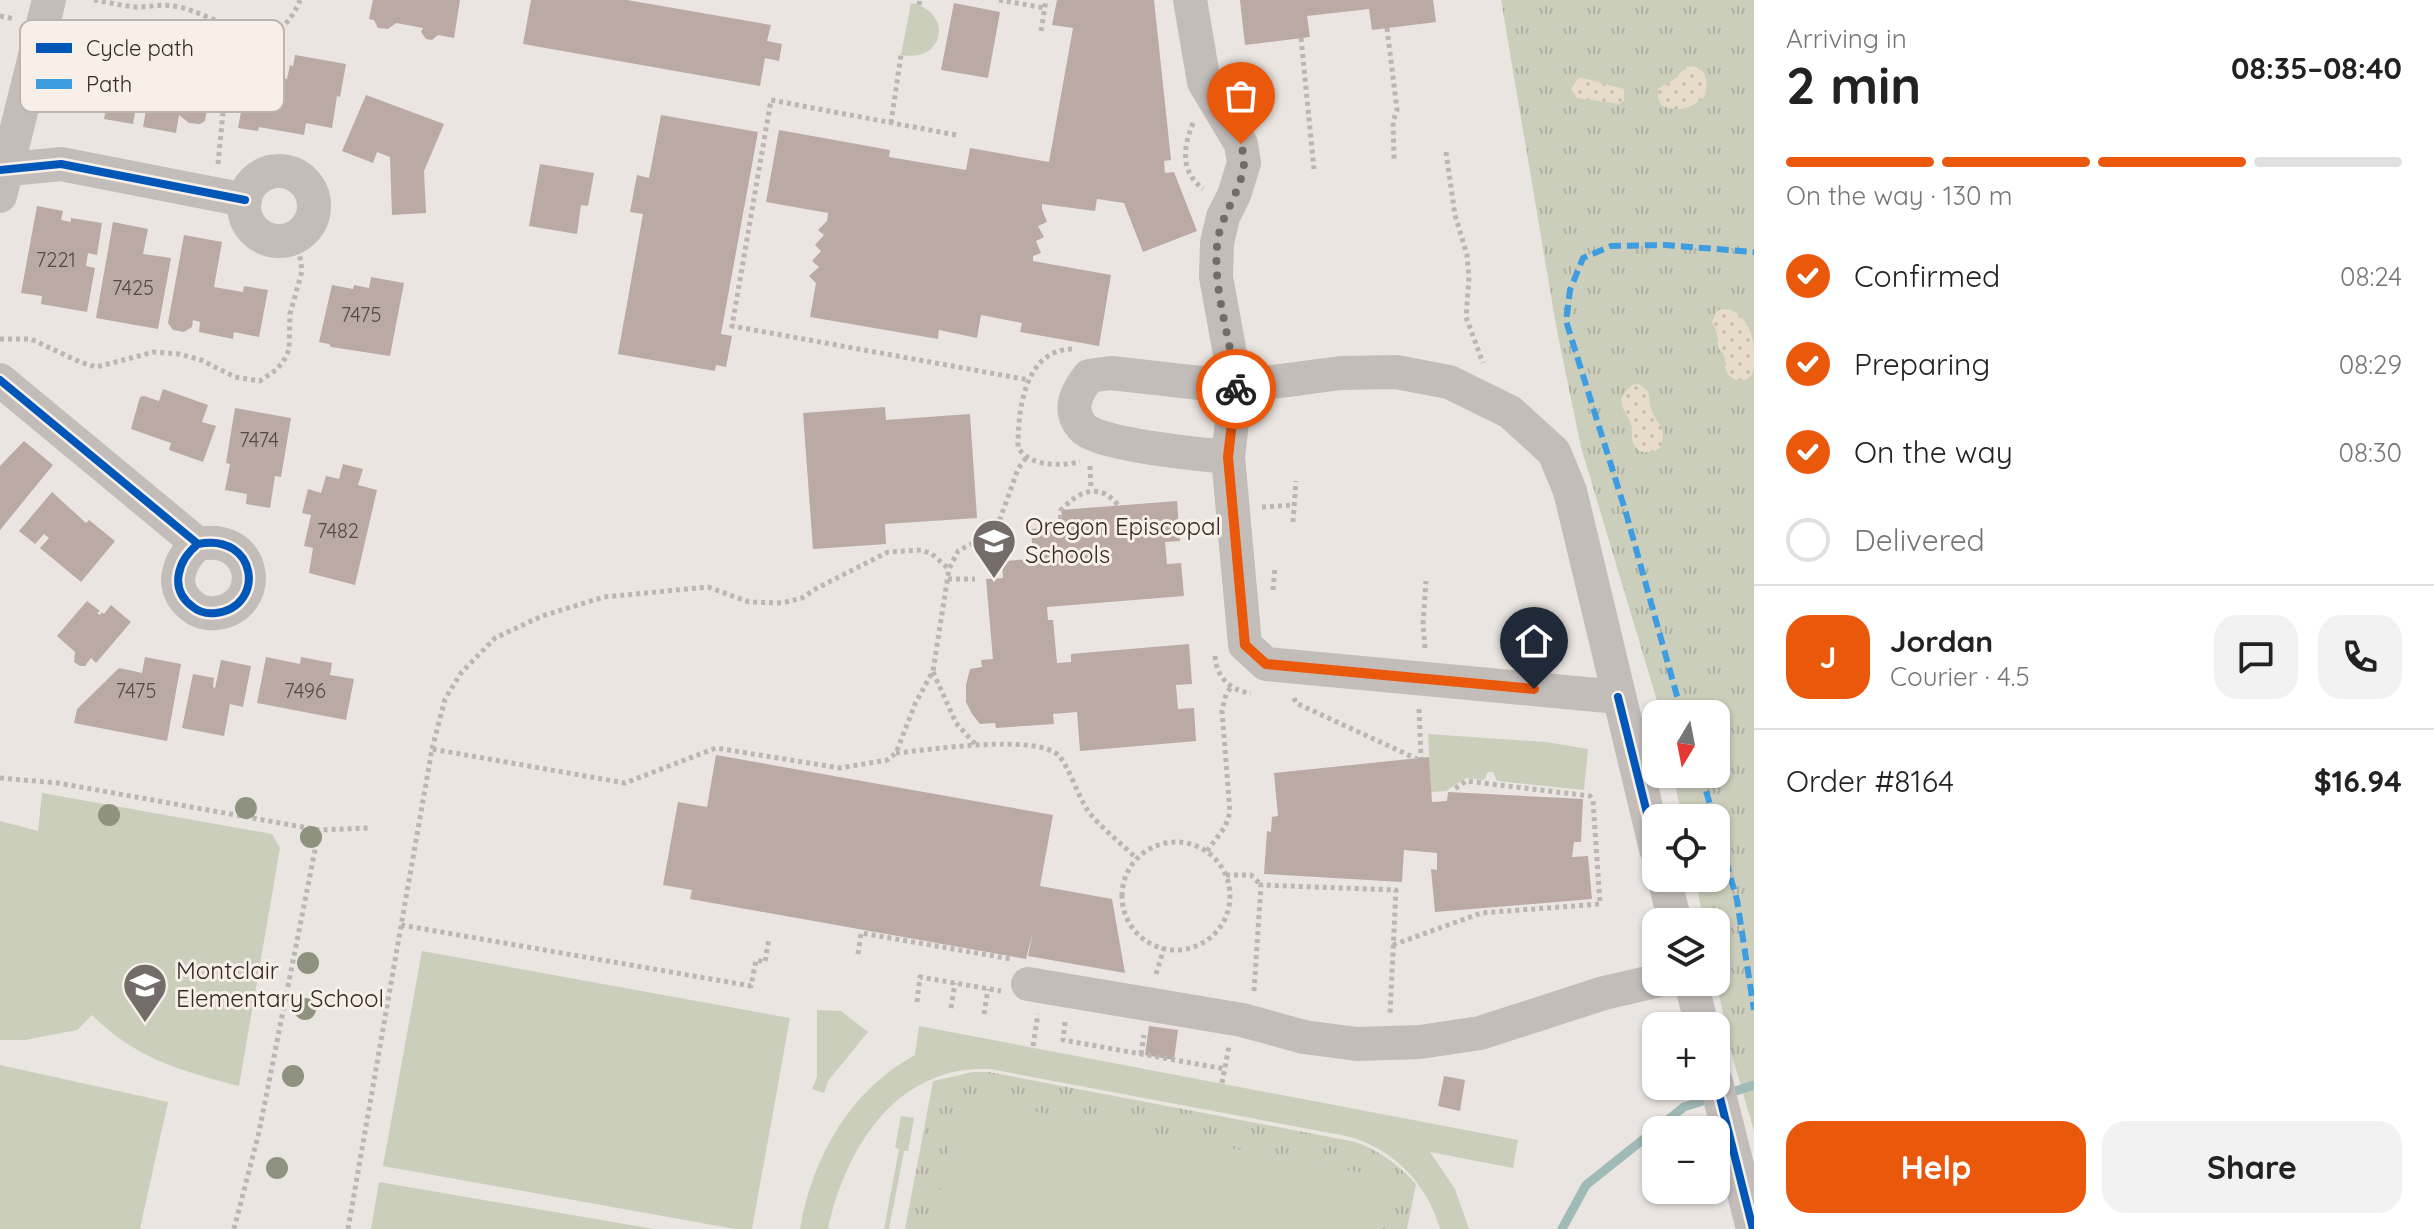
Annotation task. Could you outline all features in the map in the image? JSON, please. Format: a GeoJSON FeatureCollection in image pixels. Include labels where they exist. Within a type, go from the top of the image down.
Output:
{"type":"FeatureCollection","features":[{"type":"Feature","properties":{"kind":"street"},"geometry":{"type":"LineString","coordinates":[[44,20],[49,0]]}},
{"type":"Feature","properties":{"kind":"street"},"geometry":{"type":"LineString","coordinates":[[1190,0],[1204,82],[1241,144],[1244,163],[1223,217],[1217,243],[1216,277],[1236,387],[1228,457],[1245,645],[1266,664],[1618,697]]}},
{"type":"Feature","properties":{"kind":"street"},"geometry":{"type":"LineString","coordinates":[[20,112],[3,178],[61,164],[230,197],[245,212],[249,224],[260,235],[274,241],[286,241],[297,236],[309,226],[314,214],[310,189],[302,179],[287,172],[275,171],[262,176],[230,197]]}},
{"type":"Feature","properties":{"kind":"street"},"geometry":{"type":"LineString","coordinates":[[1228,457],[1101,438],[1082,428],[1074,411],[1077,392],[1089,376],[1111,373],[1236,387],[1341,373],[1396,372],[1449,382],[1510,412],[1554,452],[1570,491],[1645,804]]}},
{"type":"Feature","properties":{"kind":"street"},"geometry":{"type":"LineString","coordinates":[[0,380],[198,544]]}},
{"type":"Feature","properties":{"kind":"street"},"geometry":{"type":"LineString","coordinates":[[1022,972],[1242,1020],[1304,1037],[1357,1044],[1420,1042],[1480,1033],[1604,993],[1642,984]]}},
{"type":"Feature","properties":{"kind":"street"},"geometry":{"type":"LineString","coordinates":[[1720,1100],[1753,1229]]}},
{"type":"Feature","properties":{"kind":"path"},"geometry":{"type":"LineString","coordinates":[[94,0],[132,6],[176,6],[214,20]]}},
{"type":"Feature","properties":{"kind":"path"},"geometry":{"type":"LineString","coordinates":[[284,27],[300,0]]}},
{"type":"Feature","properties":{"kind":"path"},"geometry":{"type":"LineString","coordinates":[[999,0],[1045,8]]}},
{"type":"Feature","properties":{"kind":"path"},"geometry":{"type":"LineString","coordinates":[[1041,31],[1046,0]]}},
{"type":"Feature","properties":{"kind":"path"},"geometry":{"type":"LineString","coordinates":[[0,16],[16,20]]}},
{"type":"Feature","properties":{"kind":"path"},"geometry":{"type":"LineString","coordinates":[[1387,28],[1397,110],[1393,121],[1394,159]]}},
{"type":"Feature","properties":{"kind":"path"},"geometry":{"type":"LineString","coordinates":[[1301,38],[1314,169]]}},
{"type":"Feature","properties":{"kind":"path"},"geometry":{"type":"LineString","coordinates":[[891,123],[901,55]]}},
{"type":"Feature","properties":{"kind":"path"},"geometry":{"type":"LineString","coordinates":[[956,135],[771,100],[732,326],[1029,380]]}},
{"type":"Feature","properties":{"kind":"path"},"geometry":{"type":"LineString","coordinates":[[226,112],[230,197]]}},
{"type":"Feature","properties":{"kind":"path"},"geometry":{"type":"LineString","coordinates":[[1446,152],[1455,215],[1467,255],[1466,317],[1485,368]]}},
{"type":"Feature","properties":{"kind":"path"},"geometry":{"type":"LineString","coordinates":[[0,339],[31,339],[96,367],[154,352],[179,354],[201,360],[235,377],[260,381],[276,370],[289,350],[290,314],[302,271],[297,236]]}},
{"type":"Feature","properties":{"kind":"path"},"geometry":{"type":"LineString","coordinates":[[432,749],[625,783],[716,748],[840,768],[887,760],[896,753],[915,704],[933,671],[949,569],[958,551],[990,534],[999,522],[1018,469],[1026,458]]}},
{"type":"Feature","properties":{"kind":"path"},"geometry":{"type":"LineString","coordinates":[[1089,461],[1091,490]]}},
{"type":"Feature","properties":{"kind":"path"},"geometry":{"type":"LineString","coordinates":[[1293,522],[1296,481]]}},
{"type":"Feature","properties":{"kind":"path"},"geometry":{"type":"LineString","coordinates":[[1060,527],[1060,514],[1064,507],[1091,490],[1110,496],[1118,505]]}},
{"type":"Feature","properties":{"kind":"path"},"geometry":{"type":"LineString","coordinates":[[348,1229],[432,749],[445,699],[461,673],[495,638],[542,616],[604,597],[708,587],[749,602],[782,603],[802,598],[888,552],[921,550],[932,554],[949,569]]}},
{"type":"Feature","properties":{"kind":"path"},"geometry":{"type":"LineString","coordinates":[[948,579],[975,579]]}},
{"type":"Feature","properties":{"kind":"path"},"geometry":{"type":"LineString","coordinates":[[1295,667],[1296,703],[1417,759]]}},
{"type":"Feature","properties":{"kind":"path"},"geometry":{"type":"LineString","coordinates":[[933,671],[956,723],[977,746]]}},
{"type":"Feature","properties":{"kind":"path"},"geometry":{"type":"LineString","coordinates":[[1207,851],[1225,827],[1230,812],[1222,711]]}},
{"type":"Feature","properties":{"kind":"path"},"geometry":{"type":"LineString","coordinates":[[896,753],[1031,744],[1050,750],[1059,756],[1090,813],[1136,858]]}},
{"type":"Feature","properties":{"kind":"path"},"geometry":{"type":"LineString","coordinates":[[0,778],[58,783],[319,830],[368,828]]}},
{"type":"Feature","properties":{"kind":"path"},"geometry":{"type":"LineString","coordinates":[[1393,945],[1481,913],[1600,904],[1593,801],[1590,796],[1466,781],[1453,790]]}},
{"type":"Feature","properties":{"kind":"path"},"geometry":{"type":"LineString","coordinates":[[234,1229],[259,1132],[319,830]]}},
{"type":"Feature","properties":{"kind":"path"},"geometry":{"type":"LineString","coordinates":[[1168,842],[1186,842],[1207,851],[1226,875],[1231,892],[1229,910],[1221,927],[1209,940],[1193,948],[1175,950],[1157,947],[1142,939],[1130,925],[1123,909],[1122,891],[1126,873],[1136,858],[1168,842]]}},
{"type":"Feature","properties":{"kind":"path"},"geometry":{"type":"LineString","coordinates":[[1226,875],[1251,875],[1261,885],[1396,890],[1390,1023]]}},
{"type":"Feature","properties":{"kind":"path"},"geometry":{"type":"LineString","coordinates":[[1222,1083],[1230,1040],[1253,1002],[1261,885]]}},
{"type":"Feature","properties":{"kind":"path"},"geometry":{"type":"LineString","coordinates":[[401,925],[751,986],[756,960],[765,962],[769,938]]}},
{"type":"Feature","properties":{"kind":"path"},"geometry":{"type":"LineString","coordinates":[[858,954],[861,933],[1022,972]]}},
{"type":"Feature","properties":{"kind":"path"},"geometry":{"type":"LineString","coordinates":[[951,1008],[955,983]]}},
{"type":"Feature","properties":{"kind":"path"},"geometry":{"type":"LineString","coordinates":[[984,1014],[988,989]]}},
{"type":"Feature","properties":{"kind":"path"},"geometry":{"type":"LineString","coordinates":[[1066,1011],[1063,1040],[1225,1069]]}},
{"type":"Feature","properties":{"kind":"green space"},"geometry":{"type":"Polygon","coordinates":[[[1501,0],[1754,0],[1754,1131],[1730,1047],[1730,1012],[1723,1012],[1719,996],[1730,996],[1730,908],[1701,908],[1698,892],[1730,892],[1730,804],[1679,804],[1676,788],[1730,788],[1730,700],[1657,700],[1581,447],[1557,331],[1501,0]]]}},
{"type":"Feature","properties":{"kind":"green space"},"geometry":{"type":"Polygon","coordinates":[[[911,3],[933,16],[939,35],[927,51],[901,55],[911,3]]]}},
{"type":"Feature","properties":{"kind":"green space"},"geometry":{"type":"Polygon","coordinates":[[[1428,734],[1546,742],[1588,749],[1584,790],[1497,781],[1493,772],[1488,772],[1484,780],[1466,778],[1446,791],[1431,792],[1428,734]]]}},
{"type":"Feature","properties":{"kind":"green space"},"geometry":{"type":"Polygon","coordinates":[[[42,793],[272,834],[280,848],[239,1086],[179,1069],[143,1053],[125,1043],[92,1015],[77,1030],[25,1040],[0,1040],[0,821],[38,831],[42,793]]]}},
{"type":"Feature","properties":{"kind":"green space"},"geometry":{"type":"Polygon","coordinates":[[[422,951],[790,1018],[752,1229],[735,1229],[383,1166],[422,951]]]}},
{"type":"Feature","properties":{"kind":"green space"},"geometry":{"type":"Polygon","coordinates":[[[817,1010],[841,1011],[868,1032],[828,1081],[824,1093],[812,1089],[817,1077],[817,1010]]]}},
{"type":"Feature","properties":{"kind":"green space"},"geometry":{"type":"Polygon","coordinates":[[[919,1026],[1518,1140],[1513,1168],[1430,1152],[1455,1189],[1469,1229],[1440,1229],[1417,1182],[1393,1158],[1363,1141],[990,1069],[957,1071],[928,1081],[903,1096],[881,1117],[848,1169],[828,1229],[800,1229],[814,1177],[838,1128],[871,1087],[915,1055],[919,1026]]]}},
{"type":"Feature","properties":{"kind":"green space"},"geometry":{"type":"Polygon","coordinates":[[[0,1065],[168,1102],[140,1229],[0,1229],[0,1065]]]}},
{"type":"Feature","properties":{"kind":"green space"},"geometry":{"type":"Polygon","coordinates":[[[973,1072],[989,1072],[1356,1142],[1389,1159],[1416,1184],[1407,1229],[905,1229],[933,1081],[973,1072]]]}},
{"type":"Feature","properties":{"kind":"green space"},"geometry":{"type":"Polygon","coordinates":[[[957,1097],[1390,1178],[1380,1229],[933,1229],[957,1097]]]}},
{"type":"Feature","properties":{"kind":"green space"},"geometry":{"type":"Polygon","coordinates":[[[901,1116],[914,1118],[908,1151],[904,1151],[889,1229],[884,1229],[899,1149],[895,1148],[901,1116]]]}},
{"type":"Feature","properties":{"kind":"green space"},"geometry":{"type":"Polygon","coordinates":[[[379,1182],[654,1229],[371,1229],[379,1182]]]}},
{"type":"Feature","properties":{"kind":"sand"},"geometry":{"type":"Polygon","coordinates":[[[1686,67],[1701,70],[1706,77],[1705,96],[1685,108],[1661,105],[1658,89],[1686,67]]]}},
{"type":"Feature","properties":{"kind":"sand"},"geometry":{"type":"Polygon","coordinates":[[[1579,77],[1624,89],[1624,101],[1619,104],[1577,98],[1571,89],[1579,77]]]}},
{"type":"Feature","properties":{"kind":"sand"},"geometry":{"type":"Polygon","coordinates":[[[1721,309],[1736,313],[1750,330],[1754,345],[1754,368],[1745,380],[1733,379],[1728,374],[1724,356],[1718,347],[1712,322],[1716,312],[1721,309]]]}},
{"type":"Feature","properties":{"kind":"sand"},"geometry":{"type":"Polygon","coordinates":[[[1639,384],[1648,391],[1651,409],[1663,431],[1660,448],[1649,452],[1635,447],[1631,424],[1621,401],[1632,385],[1639,384]]]}},
{"type":"Feature","properties":{"kind":"building"},"geometry":{"type":"Polygon","coordinates":[[[373,0],[460,0],[454,38],[438,35],[432,40],[426,39],[421,32],[423,28],[396,23],[388,29],[378,28],[374,20],[369,19],[373,0]]]}},
{"type":"Feature","properties":{"kind":"building"},"geometry":{"type":"Polygon","coordinates":[[[531,0],[627,0],[771,25],[767,41],[782,44],[779,61],[765,58],[760,86],[523,44],[531,0]]]}},
{"type":"Feature","properties":{"kind":"building"},"geometry":{"type":"Polygon","coordinates":[[[1057,0],[1154,0],[1171,160],[1164,161],[1165,173],[1174,172],[1197,231],[1143,252],[1124,203],[1097,199],[1095,211],[1042,204],[1047,222],[1038,226],[1044,237],[1036,241],[1041,253],[1033,256],[1033,261],[1111,275],[1099,346],[1020,332],[1022,323],[981,315],[977,338],[939,330],[938,339],[810,317],[816,283],[809,276],[819,267],[812,261],[821,251],[815,245],[824,235],[818,230],[827,221],[828,213],[766,202],[779,130],[890,150],[889,157],[966,170],[970,148],[1049,162],[1073,28],[1052,25],[1057,0]]]}},
{"type":"Feature","properties":{"kind":"building"},"geometry":{"type":"Polygon","coordinates":[[[1240,0],[1433,0],[1436,22],[1372,30],[1369,9],[1307,16],[1310,37],[1245,45],[1240,0]]]}},
{"type":"Feature","properties":{"kind":"building"},"geometry":{"type":"Polygon","coordinates":[[[954,3],[1000,12],[988,78],[941,70],[954,3]]]}},
{"type":"Feature","properties":{"kind":"building"},"geometry":{"type":"Polygon","coordinates":[[[295,55],[346,64],[332,128],[306,123],[304,135],[259,127],[258,131],[238,128],[241,112],[284,112],[284,78],[287,79],[295,55]]]}},
{"type":"Feature","properties":{"kind":"building"},"geometry":{"type":"Polygon","coordinates":[[[366,95],[444,124],[424,171],[426,213],[392,215],[390,157],[377,152],[373,163],[342,151],[366,95]]]}},
{"type":"Feature","properties":{"kind":"building"},"geometry":{"type":"Polygon","coordinates":[[[105,112],[135,112],[133,124],[104,119],[105,112]]]}},
{"type":"Feature","properties":{"kind":"building"},"geometry":{"type":"Polygon","coordinates":[[[146,112],[207,112],[205,121],[200,124],[189,123],[179,115],[176,133],[143,127],[146,112]]]}},
{"type":"Feature","properties":{"kind":"building"},"geometry":{"type":"Polygon","coordinates":[[[661,115],[758,132],[721,334],[732,336],[726,367],[716,365],[715,371],[618,354],[643,214],[630,212],[637,175],[649,178],[661,115]]]}},
{"type":"Feature","properties":{"kind":"building"},"geometry":{"type":"Polygon","coordinates":[[[540,164],[594,173],[588,206],[581,205],[577,234],[529,226],[540,164]]]}},
{"type":"Feature","properties":{"kind":"building"},"geometry":{"type":"Polygon","coordinates":[[[37,206],[63,211],[61,220],[71,222],[71,218],[102,223],[97,255],[88,253],[86,266],[95,268],[87,312],[41,304],[42,296],[21,293],[37,206]]]}},
{"type":"Feature","properties":{"kind":"building"},"geometry":{"type":"Polygon","coordinates":[[[113,222],[148,229],[143,254],[171,258],[158,329],[96,318],[113,222]]]}},
{"type":"Feature","properties":{"kind":"building"},"geometry":{"type":"Polygon","coordinates":[[[184,235],[222,242],[214,287],[243,292],[244,286],[268,290],[259,337],[234,332],[233,339],[199,332],[200,322],[193,320],[192,327],[184,332],[173,330],[168,323],[184,235]]]}},
{"type":"Feature","properties":{"kind":"building"},"geometry":{"type":"Polygon","coordinates":[[[371,277],[404,283],[390,356],[331,347],[319,342],[332,285],[369,288],[371,277]]]}},
{"type":"Feature","properties":{"kind":"building"},"geometry":{"type":"Polygon","coordinates":[[[163,389],[208,405],[202,422],[216,426],[203,462],[169,450],[171,443],[131,429],[140,397],[159,401],[163,389]]]}},
{"type":"Feature","properties":{"kind":"building"},"geometry":{"type":"Polygon","coordinates":[[[885,407],[886,420],[970,414],[977,518],[885,524],[886,544],[813,549],[803,413],[885,407]]]}},
{"type":"Feature","properties":{"kind":"building"},"geometry":{"type":"Polygon","coordinates":[[[235,408],[291,418],[281,477],[275,476],[270,508],[246,504],[247,494],[225,490],[235,408]]]}},
{"type":"Feature","properties":{"kind":"building"},"geometry":{"type":"Polygon","coordinates":[[[24,441],[53,465],[0,530],[0,466],[24,441]]]}},
{"type":"Feature","properties":{"kind":"building"},"geometry":{"type":"Polygon","coordinates":[[[343,464],[363,469],[358,485],[377,490],[355,585],[309,573],[313,548],[304,546],[311,515],[302,513],[308,489],[321,493],[326,476],[339,479],[343,464]]]}},
{"type":"Feature","properties":{"kind":"building"},"geometry":{"type":"Polygon","coordinates":[[[52,492],[86,523],[89,520],[115,541],[81,582],[40,548],[49,538],[44,534],[35,544],[19,531],[52,492]]]}},
{"type":"Feature","properties":{"kind":"building"},"geometry":{"type":"Polygon","coordinates":[[[1177,501],[1180,541],[1165,542],[1167,564],[1181,563],[1184,596],[1047,607],[1048,620],[1053,620],[1057,663],[1071,662],[1071,654],[1189,644],[1192,684],[1176,685],[1178,709],[1194,708],[1196,741],[1080,751],[1077,712],[1053,714],[1054,724],[996,728],[995,723],[980,724],[966,702],[966,685],[970,669],[982,667],[981,660],[993,659],[986,579],[1003,578],[1002,561],[1033,559],[1031,529],[1063,527],[1061,510],[1177,501]]]}},
{"type":"Feature","properties":{"kind":"building"},"geometry":{"type":"Polygon","coordinates":[[[87,601],[100,611],[97,613],[100,615],[111,605],[131,622],[96,663],[91,658],[85,666],[80,666],[74,662],[75,652],[57,636],[87,601]]]}},
{"type":"Feature","properties":{"kind":"building"},"geometry":{"type":"Polygon","coordinates":[[[145,657],[181,664],[167,741],[74,723],[77,709],[119,668],[142,673],[145,657]]]}},
{"type":"Feature","properties":{"kind":"building"},"geometry":{"type":"Polygon","coordinates":[[[266,657],[300,664],[301,657],[332,663],[330,675],[354,679],[346,720],[257,703],[266,657]]]}},
{"type":"Feature","properties":{"kind":"building"},"geometry":{"type":"Polygon","coordinates":[[[221,660],[251,666],[243,707],[230,704],[224,736],[182,728],[193,674],[214,678],[215,688],[221,660]]]}},
{"type":"Feature","properties":{"kind":"building"},"geometry":{"type":"Polygon","coordinates":[[[716,755],[1053,815],[1040,886],[1112,899],[1125,973],[1028,956],[1033,932],[1026,959],[690,899],[692,890],[663,885],[678,802],[707,807],[716,755]]]}},
{"type":"Feature","properties":{"kind":"building"},"geometry":{"type":"Polygon","coordinates":[[[1429,757],[1432,802],[1447,801],[1448,792],[1583,799],[1581,842],[1574,842],[1572,857],[1588,856],[1592,899],[1435,912],[1431,869],[1437,870],[1437,853],[1404,850],[1402,882],[1264,874],[1267,831],[1271,832],[1272,817],[1278,816],[1274,773],[1429,757]]]}},
{"type":"Feature","properties":{"kind":"building"},"geometry":{"type":"Polygon","coordinates":[[[1149,1026],[1178,1030],[1174,1060],[1145,1055],[1149,1026]]]}},
{"type":"Feature","properties":{"kind":"building"},"geometry":{"type":"Polygon","coordinates":[[[1444,1076],[1465,1080],[1460,1111],[1438,1106],[1444,1076]]]}},
{"type":"Feature","properties":{"kind":"waterway"},"geometry":{"type":"LineString","coordinates":[[1730,1093],[1754,1085]]}},
{"type":"Feature","properties":{"kind":"waterway"},"geometry":{"type":"LineString","coordinates":[[1562,1229],[1586,1185],[1684,1107],[1706,1100]]}},
{"type":"Feature","properties":{"kind":"marked path"},"geometry":{"type":"LineString","coordinates":[[1678,700],[1626,513],[1566,321],[1570,290],[1583,258],[1611,246],[1665,245],[1754,252]]}},
{"type":"Feature","properties":{"kind":"marked path"},"geometry":{"type":"LineString","coordinates":[[1705,788],[1710,804]]}},
{"type":"Feature","properties":{"kind":"marked path"},"geometry":{"type":"LineString","coordinates":[[1730,875],[1737,900],[1754,1010]]}},
{"type":"Feature","properties":{"kind":"cycle path"},"geometry":{"type":"LineString","coordinates":[[0,170],[61,164],[245,200]]}},
{"type":"Feature","properties":{"kind":"cycle path"},"geometry":{"type":"LineString","coordinates":[[0,380],[198,544],[218,543],[233,549],[243,559],[248,572],[248,585],[243,598],[232,608],[207,613],[193,607],[180,592],[181,566],[198,544]]}},
{"type":"Feature","properties":{"kind":"cycle path"},"geometry":{"type":"LineString","coordinates":[[1618,697],[1645,804]]}},
{"type":"Feature","properties":{"kind":"cycle path"},"geometry":{"type":"LineString","coordinates":[[1721,1100],[1753,1229]]}},
{"type":"Feature","properties":{"kind":"way so far"},"geometry":{"type":"LineString","coordinates":[[1236,389],[1216,277],[1217,243],[1223,217],[1244,163],[1241,144]]}},
{"type":"Feature","properties":{"kind":"place","name":"Oregon Episcopal Schools"},"geometry":{"type":"Point","coordinates":[994,580]}},
{"type":"Feature","properties":{"kind":"place","name":"Montclair Elementary School"},"geometry":{"type":"Point","coordinates":[145,1024]}},
{"type":"Feature","properties":{"kind":"route"},"geometry":{"type":"LineString","coordinates":[[1236,389],[1228,457],[1245,645],[1266,664],[1534,689]]}}]}
